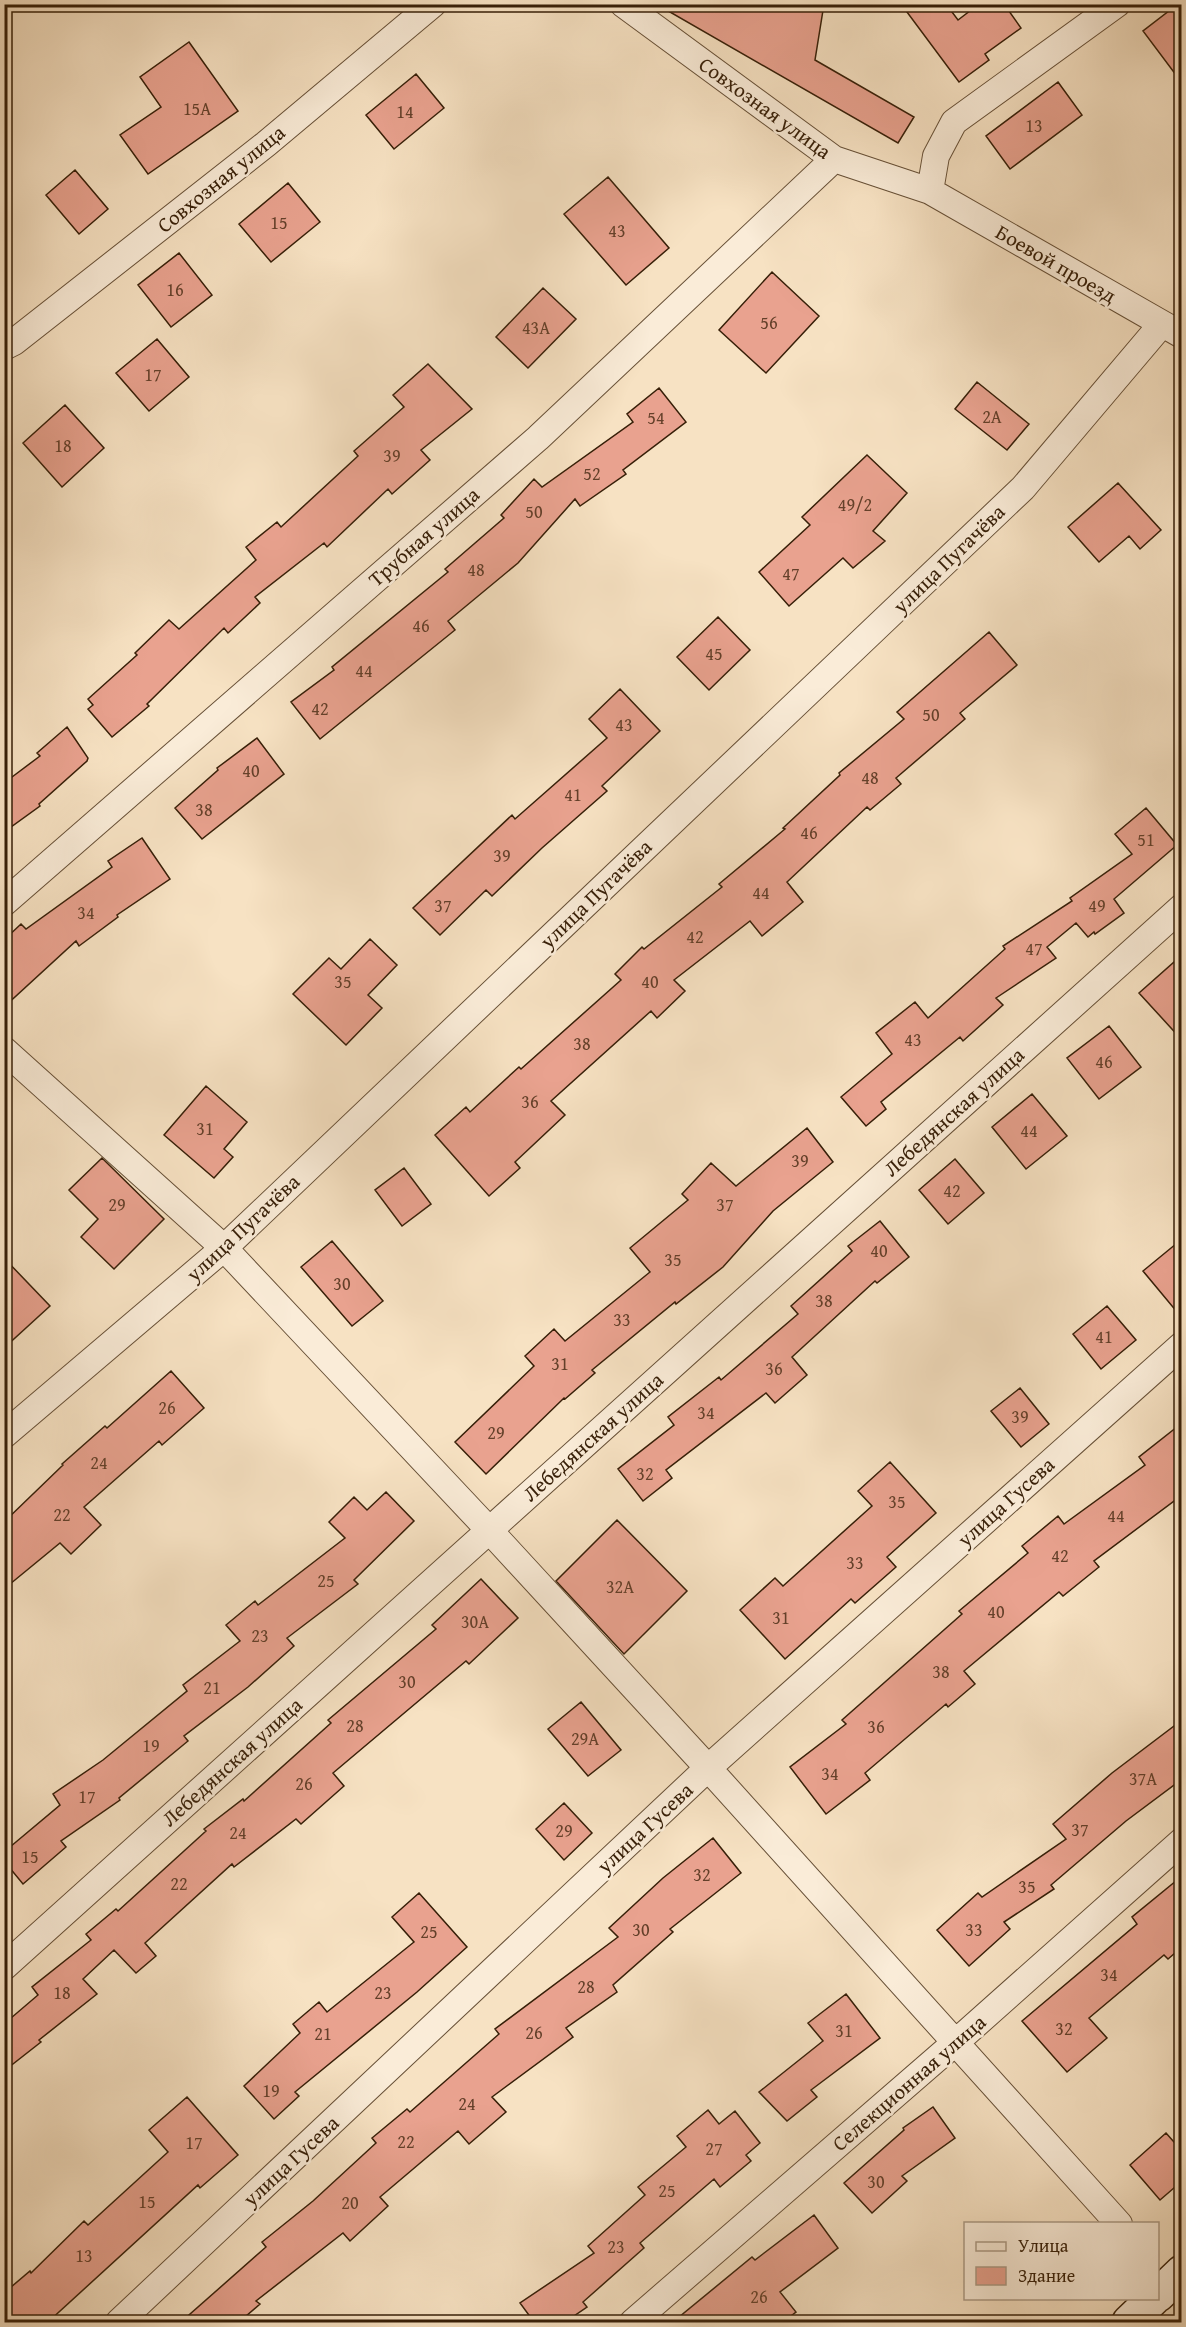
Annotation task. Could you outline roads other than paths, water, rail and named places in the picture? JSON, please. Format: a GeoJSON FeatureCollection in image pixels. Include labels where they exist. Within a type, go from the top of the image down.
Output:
{"type":"FeatureCollection","features":[{"type":"Feature","properties":{"kind":"street","name":"Совхозная улица"},"geometry":{"type":"LineString","coordinates":[[4,347],[14,342],[266,144],[433,4]]}},
{"type":"Feature","properties":{"kind":"street","name":"Совхозная улица"},"geometry":{"type":"LineString","coordinates":[[623,4],[834,159],[930,191]]}},
{"type":"Feature","properties":{"kind":"street"},"geometry":{"type":"LineString","coordinates":[[930,191],[936,156],[954,122],[1118,4]]}},
{"type":"Feature","properties":{"kind":"street","name":"Трубная улица"},"geometry":{"type":"LineString","coordinates":[[4,903],[538,438],[834,159]]}},
{"type":"Feature","properties":{"kind":"street","name":"Боевой проезд"},"geometry":{"type":"LineString","coordinates":[[930,191],[1171,330]]}},
{"type":"Feature","properties":{"kind":"street","name":"улица Пугачёва"},"geometry":{"type":"LineString","coordinates":[[4,1436],[224,1248],[1023,488],[1171,330]]}},
{"type":"Feature","properties":{"kind":"street","name":"Лебедянская улица"},"geometry":{"type":"LineString","coordinates":[[4,1967],[1182,907]]}},
{"type":"Feature","properties":{"kind":"street"},"geometry":{"type":"LineString","coordinates":[[4,1050],[224,1248],[490,1531],[708,1768],[1118,2222]]}},
{"type":"Feature","properties":{"kind":"street","name":"улица Гусева"},"geometry":{"type":"LineString","coordinates":[[119,2322],[708,1768],[1182,1345]]}},
{"type":"Feature","properties":{"kind":"street","name":"Селекционная улица"},"geometry":{"type":"LineString","coordinates":[[633,2322],[956,2042],[1182,1841]]}},
{"type":"Feature","properties":{"kind":"street"},"geometry":{"type":"LineString","coordinates":[[1129,2322],[1151,2300]]}}]}
